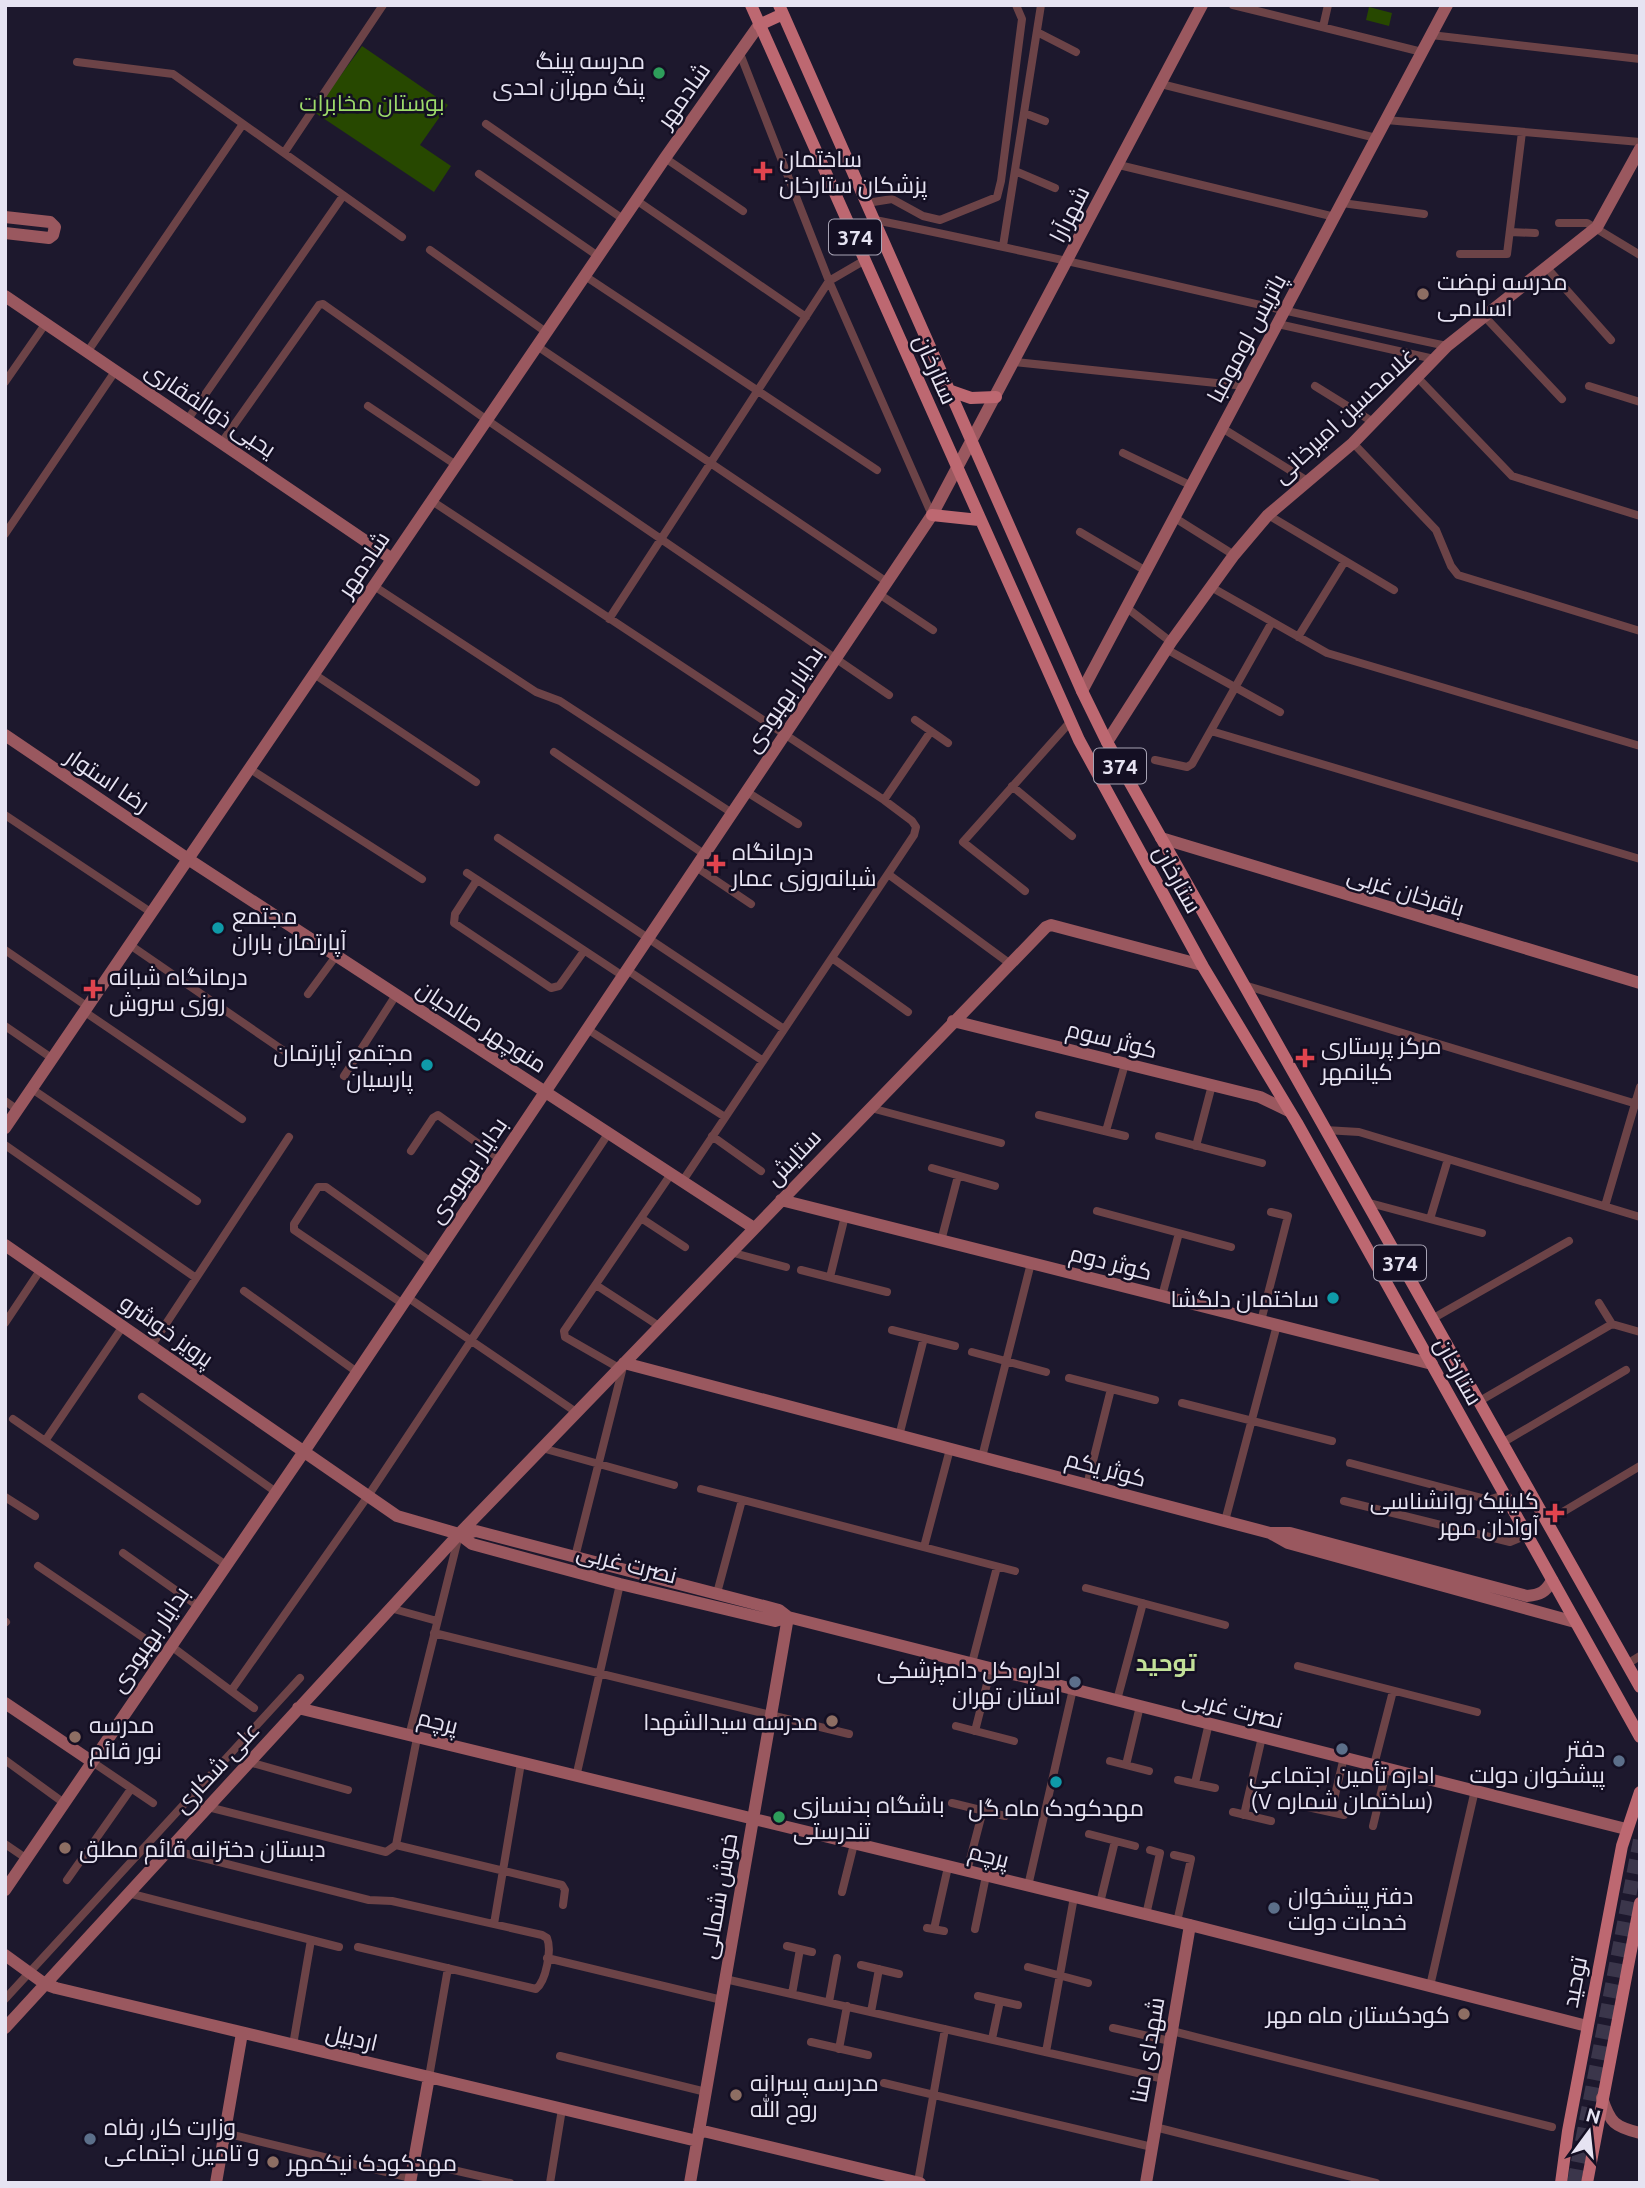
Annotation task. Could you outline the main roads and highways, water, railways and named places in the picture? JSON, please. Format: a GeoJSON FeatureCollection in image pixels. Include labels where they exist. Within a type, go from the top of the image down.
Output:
{"type":"FeatureCollection","features":[{"type":"Feature","properties":{"kind":"main road","name":"ستارخان"},"geometry":{"type":"LineString","coordinates":[[751,5],[1070,721],[1202,965],[1297,1124],[1640,1737]]}},
{"type":"Feature","properties":{"kind":"main road","name":"ستارخان"},"geometry":{"type":"LineString","coordinates":[[781,10],[1107,742],[1640,1687]]}},
{"type":"Feature","properties":{"kind":"main road"},"geometry":{"type":"LineString","coordinates":[[759,25],[781,10]]}},
{"type":"Feature","properties":{"kind":"main road"},"geometry":{"type":"LineString","coordinates":[[951,391],[971,398],[996,397]]}},
{"type":"Feature","properties":{"kind":"main road"},"geometry":{"type":"LineString","coordinates":[[932,514],[979,520]]}},
{"type":"Feature","properties":{"kind":"main road"},"geometry":{"type":"LineString","coordinates":[[1272,1083],[1284,1091],[1290,1090],[1293,1086],[1293,1073]]}},
{"type":"Feature","properties":{"kind":"main road"},"geometry":{"type":"LineString","coordinates":[[1297,1124],[1303,1112],[1314,1111]]}},
{"type":"Feature","properties":{"kind":"main road"},"geometry":{"type":"LineString","coordinates":[[1562,1597],[1582,1586]]}},
{"type":"Feature","properties":{"kind":"main road","name":"توحید"},"geometry":{"type":"LineString","coordinates":[[1561,2183],[1587,2026],[1626,1829],[1640,1792]]}},
{"type":"Feature","properties":{"kind":"main road"},"geometry":{"type":"LineString","coordinates":[[1626,1829],[1640,1832]]}},
{"type":"Feature","properties":{"kind":"main road"},"geometry":{"type":"LineString","coordinates":[[1587,2183],[1640,1903]]}},
{"type":"Feature","properties":{"kind":"tunnel"},"geometry":{"type":"LineString","coordinates":[[1574,2183],[1640,1840]]}},
{"type":"Feature","properties":{"kind":"place","name":"مدرسه پینگ پنگ مهران احدی"},"geometry":{"type":"Point","coordinates":[659,73]}},
{"type":"Feature","properties":{"kind":"place","name":"ساختمان پزشکان ستارخان"},"geometry":{"type":"Point","coordinates":[763,171]}},
{"type":"Feature","properties":{"kind":"place","name":"مدرسه نهضت اسلامی"},"geometry":{"type":"Point","coordinates":[1423,294]}},
{"type":"Feature","properties":{"kind":"place","name":"درمانگاه شبانه‌روزی عمار"},"geometry":{"type":"Point","coordinates":[716,864]}},
{"type":"Feature","properties":{"kind":"place","name":"مجتمع آپارتمان باران"},"geometry":{"type":"Point","coordinates":[218,928]}},
{"type":"Feature","properties":{"kind":"place","name":"درمانگاه شبانه روزی سروش"},"geometry":{"type":"Point","coordinates":[93,989]}},
{"type":"Feature","properties":{"kind":"place","name":"مرکز پرستاری کیانمهر"},"geometry":{"type":"Point","coordinates":[1305,1058]}},
{"type":"Feature","properties":{"kind":"place","name":"مجتمع آپارتمان پارسیان"},"geometry":{"type":"Point","coordinates":[427,1065]}},
{"type":"Feature","properties":{"kind":"place","name":"ساختمان دلگشا"},"geometry":{"type":"Point","coordinates":[1333,1298]}},
{"type":"Feature","properties":{"kind":"place","name":"کلینیک روانشناسی آوادان مهر"},"geometry":{"type":"Point","coordinates":[1555,1513]}},
{"type":"Feature","properties":{"kind":"place","name":"اداره کل دامپزشکی استان تهران"},"geometry":{"type":"Point","coordinates":[1075,1682]}},
{"type":"Feature","properties":{"kind":"place","name":"مدرسه سیدالشهدا"},"geometry":{"type":"Point","coordinates":[832,1721]}},
{"type":"Feature","properties":{"kind":"place","name":"مدرسه نور قائم"},"geometry":{"type":"Point","coordinates":[75,1737]}},
{"type":"Feature","properties":{"kind":"place","name":"اداره تأمین اجتماعی (ساختمان شماره ۷)"},"geometry":{"type":"Point","coordinates":[1342,1749]}},
{"type":"Feature","properties":{"kind":"place","name":"دفتر پیشخوان دولت"},"geometry":{"type":"Point","coordinates":[1619,1761]}},
{"type":"Feature","properties":{"kind":"place","name":"مهدکودک ماه گل"},"geometry":{"type":"Point","coordinates":[1056,1782]}},
{"type":"Feature","properties":{"kind":"place","name":"باشگاه بدنسازی تندرستی"},"geometry":{"type":"Point","coordinates":[779,1817]}},
{"type":"Feature","properties":{"kind":"place","name":"دبستان دخترانه قائم مطلق"},"geometry":{"type":"Point","coordinates":[65,1848]}},
{"type":"Feature","properties":{"kind":"place","name":"دفتر پیشخوان خدمات دولت"},"geometry":{"type":"Point","coordinates":[1274,1908]}},
{"type":"Feature","properties":{"kind":"place","name":"کودکستان ماه مهر"},"geometry":{"type":"Point","coordinates":[1464,2014]}},
{"type":"Feature","properties":{"kind":"place","name":"مدرسه پسرانه روح الله"},"geometry":{"type":"Point","coordinates":[736,2095]}},
{"type":"Feature","properties":{"kind":"place","name":"وزارت کار، رفاه و تامین اجتماعی"},"geometry":{"type":"Point","coordinates":[90,2139]}},
{"type":"Feature","properties":{"kind":"place","name":"مهدکودک نیکمهر"},"geometry":{"type":"Point","coordinates":[273,2162]}},
{"type":"Feature","properties":{"kind":"district","name":"توحید"},"geometry":{"type":"Point","coordinates":[1166,1662]}},
{"type":"Feature","properties":{"kind":"park label","name":"بوستان مخابرات"},"geometry":{"type":"Point","coordinates":[372,102]}}]}
